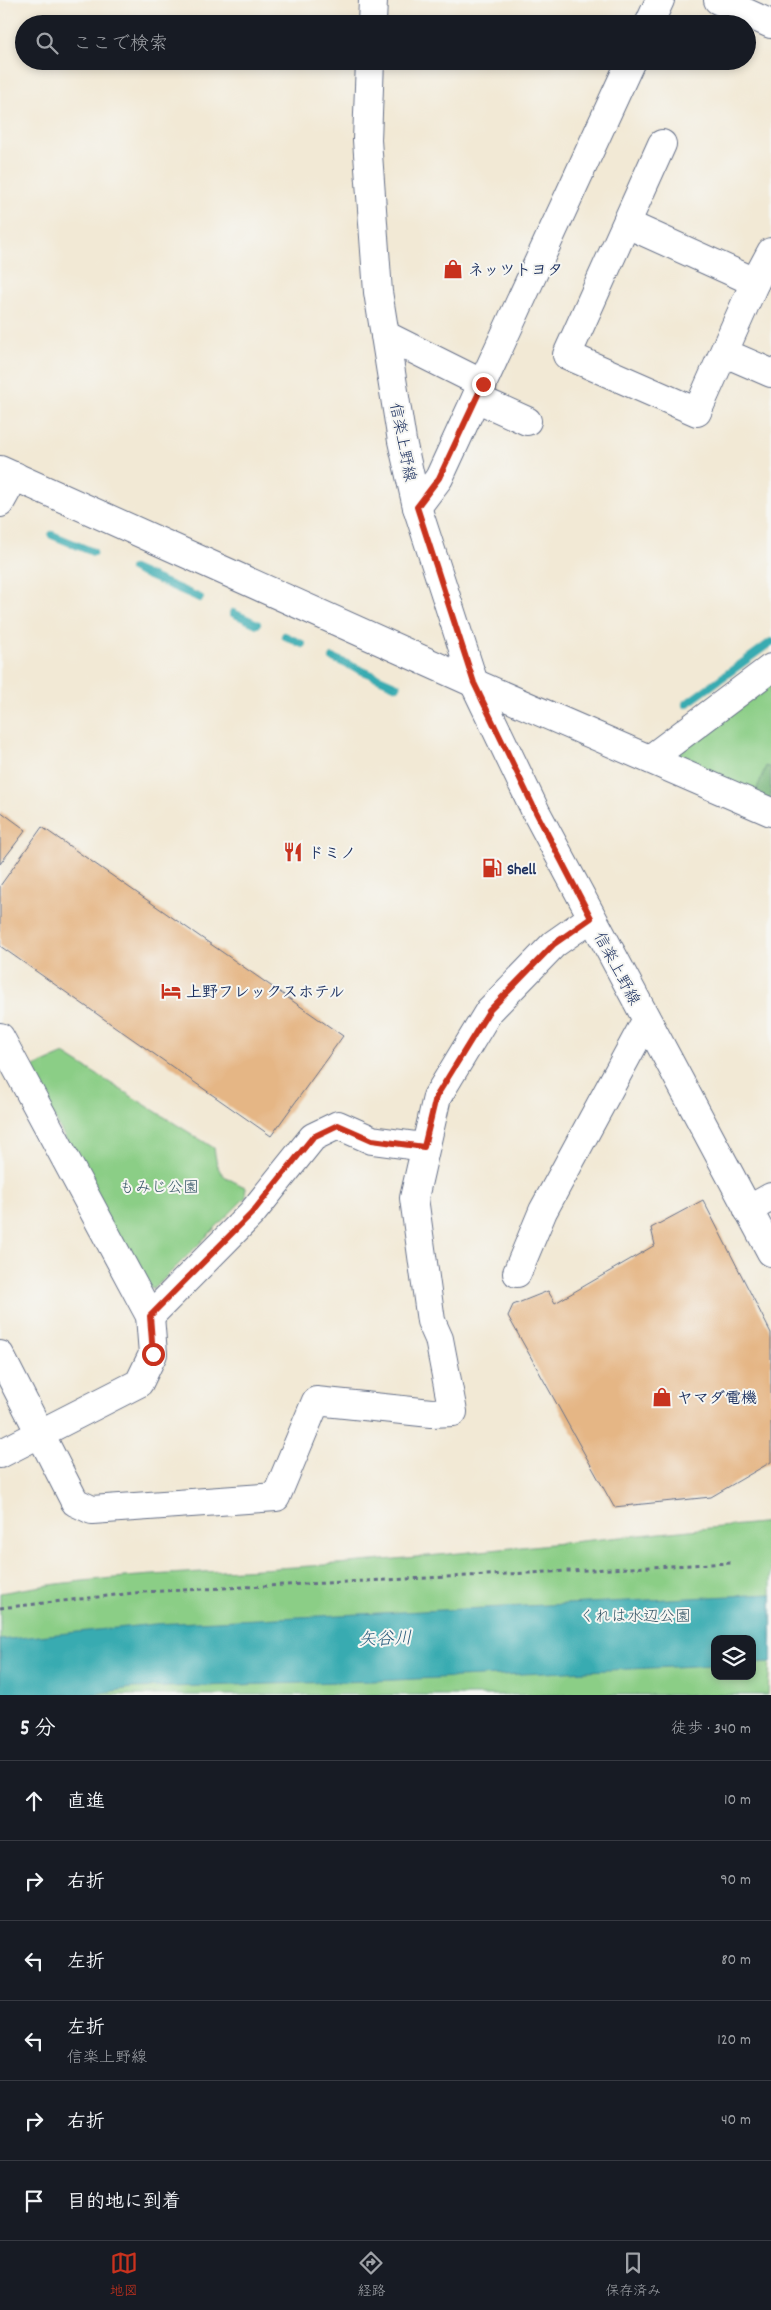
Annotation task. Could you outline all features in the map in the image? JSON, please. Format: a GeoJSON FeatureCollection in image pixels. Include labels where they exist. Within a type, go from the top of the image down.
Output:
{"type":"FeatureCollection","features":[{"type":"Feature","properties":{"kind":"street"},"geometry":{"type":"LineString","coordinates":[[372,15],[373,0]]}},
{"type":"Feature","properties":{"kind":"street"},"geometry":{"type":"LineString","coordinates":[[653,15],[660,0]]}},
{"type":"Feature","properties":{"kind":"street"},"geometry":{"type":"LineString","coordinates":[[718,0],[751,15]]}},
{"type":"Feature","properties":{"kind":"street"},"geometry":{"type":"LineString","coordinates":[[756,17],[771,24]]}},
{"type":"Feature","properties":{"kind":"street","name":"信楽上野線"},"geometry":{"type":"LineString","coordinates":[[370,70],[367,140],[378,292],[402,441],[417,507],[474,683],[536,812],[646,1021],[760,1204],[771,1252]]}},
{"type":"Feature","properties":{"kind":"street"},"geometry":{"type":"LineString","coordinates":[[417,507],[439,478],[627,70]]}},
{"type":"Feature","properties":{"kind":"street"},"geometry":{"type":"LineString","coordinates":[[662,144],[567,355],[698,412],[755,282],[771,252]]}},
{"type":"Feature","properties":{"kind":"street"},"geometry":{"type":"LineString","coordinates":[[627,224],[755,282]]}},
{"type":"Feature","properties":{"kind":"street"},"geometry":{"type":"LineString","coordinates":[[385,335],[527,421]]}},
{"type":"Feature","properties":{"kind":"street"},"geometry":{"type":"LineString","coordinates":[[725,353],[771,373]]}},
{"type":"Feature","properties":{"kind":"street"},"geometry":{"type":"LineString","coordinates":[[0,503],[7,473],[474,683],[771,812]]}},
{"type":"Feature","properties":{"kind":"street"},"geometry":{"type":"LineString","coordinates":[[650,758],[771,668]]}},
{"type":"Feature","properties":{"kind":"street"},"geometry":{"type":"LineString","coordinates":[[0,1355],[75,1502],[92,1510],[276,1497],[316,1402],[430,1413],[453,1412],[439,1339],[431,1320],[414,1198],[436,1097],[489,1011],[554,944],[591,918]]}},
{"type":"Feature","properties":{"kind":"street"},"geometry":{"type":"LineString","coordinates":[[517,1273],[543,1211],[646,1021]]}},
{"type":"Feature","properties":{"kind":"street"},"geometry":{"type":"LineString","coordinates":[[0,1038],[150,1316],[153,1354],[139,1383],[0,1454]]}},
{"type":"Feature","properties":{"kind":"street"},"geometry":{"type":"LineString","coordinates":[[150,1316],[252,1213],[313,1137],[338,1125],[372,1140],[424,1147]]}},
{"type":"Feature","properties":{"kind":"path"},"geometry":{"type":"LineString","coordinates":[[0,1608],[143,1592],[731,1563]]}},
{"type":"Feature","properties":{"kind":"green space"},"geometry":{"type":"Polygon","coordinates":[[[771,671],[771,809],[655,758],[771,671]]]}},
{"type":"Feature","properties":{"kind":"green space"},"geometry":{"type":"Polygon","coordinates":[[[766,766],[771,768],[771,804],[754,796],[766,766]]]}},
{"type":"Feature","properties":{"kind":"green space","name":"もみじ公園"},"geometry":{"type":"Polygon","coordinates":[[[64,1054],[214,1148],[217,1164],[222,1174],[245,1187],[246,1197],[154,1289],[141,1284],[29,1069],[64,1054]]]}},
{"type":"Feature","properties":{"kind":"green space","name":"くれは水辺公園"},"geometry":{"type":"Polygon","coordinates":[[[771,1522],[771,1637],[768,1695],[0,1695],[0,1593],[42,1586],[126,1577],[337,1564],[771,1522]]]}},
{"type":"Feature","properties":{"kind":"water","name":"矢谷川"},"geometry":{"type":"Polygon","coordinates":[[[771,1594],[771,1662],[756,1663],[756,1635],[711,1635],[711,1665],[373,1681],[132,1688],[88,1695],[0,1695],[0,1640],[155,1624],[771,1594]]]}},
{"type":"Feature","properties":{"kind":"building"},"geometry":{"type":"Polygon","coordinates":[[[0,811],[26,830],[0,864],[0,811]]]}},
{"type":"Feature","properties":{"kind":"building","name":"上野フレックスホテル"},"geometry":{"type":"Polygon","coordinates":[[[42,827],[343,1036],[271,1136],[0,946],[0,886],[42,827]]]}},
{"type":"Feature","properties":{"kind":"building","name":"ヤマダ電機"},"geometry":{"type":"Polygon","coordinates":[[[703,1200],[771,1333],[771,1462],[711,1497],[614,1507],[508,1316],[513,1305],[548,1291],[555,1303],[655,1245],[651,1228],[703,1200]]]}},
{"type":"Feature","properties":{"kind":"waterway"},"geometry":{"type":"LineString","coordinates":[[52,535],[93,552]]}},
{"type":"Feature","properties":{"kind":"waterway"},"geometry":{"type":"LineString","coordinates":[[133,569],[200,598]]}},
{"type":"Feature","properties":{"kind":"waterway"},"geometry":{"type":"LineString","coordinates":[[233,613],[257,624]]}},
{"type":"Feature","properties":{"kind":"waterway"},"geometry":{"type":"LineString","coordinates":[[285,636],[302,644]]}},
{"type":"Feature","properties":{"kind":"waterway"},"geometry":{"type":"LineString","coordinates":[[686,704],[771,642]]}},
{"type":"Feature","properties":{"kind":"waterway"},"geometry":{"type":"LineString","coordinates":[[333,658],[397,686]]}},
{"type":"Feature","properties":{"kind":"place","name":"ネッツトヨタ"},"geometry":{"type":"Point","coordinates":[453,269]}},
{"type":"Feature","properties":{"kind":"place","name":"ドミノ"},"geometry":{"type":"Point","coordinates":[293,852]}},
{"type":"Feature","properties":{"kind":"place","name":"Shell"},"geometry":{"type":"Point","coordinates":[492,868]}},
{"type":"Feature","properties":{"kind":"place","name":"上野フレックスホテル"},"geometry":{"type":"Point","coordinates":[171,991]}},
{"type":"Feature","properties":{"kind":"place","name":"ヤマダ電機"},"geometry":{"type":"Point","coordinates":[662,1397]}},
{"type":"Feature","properties":{"kind":"route"},"geometry":{"type":"LineString","coordinates":[[153,1354],[150,1316],[252,1213],[313,1137],[338,1125],[372,1140],[424,1147],[436,1097],[489,1011],[554,944],[591,918],[536,812],[474,683],[417,507],[439,478],[483,384]]}}]}
